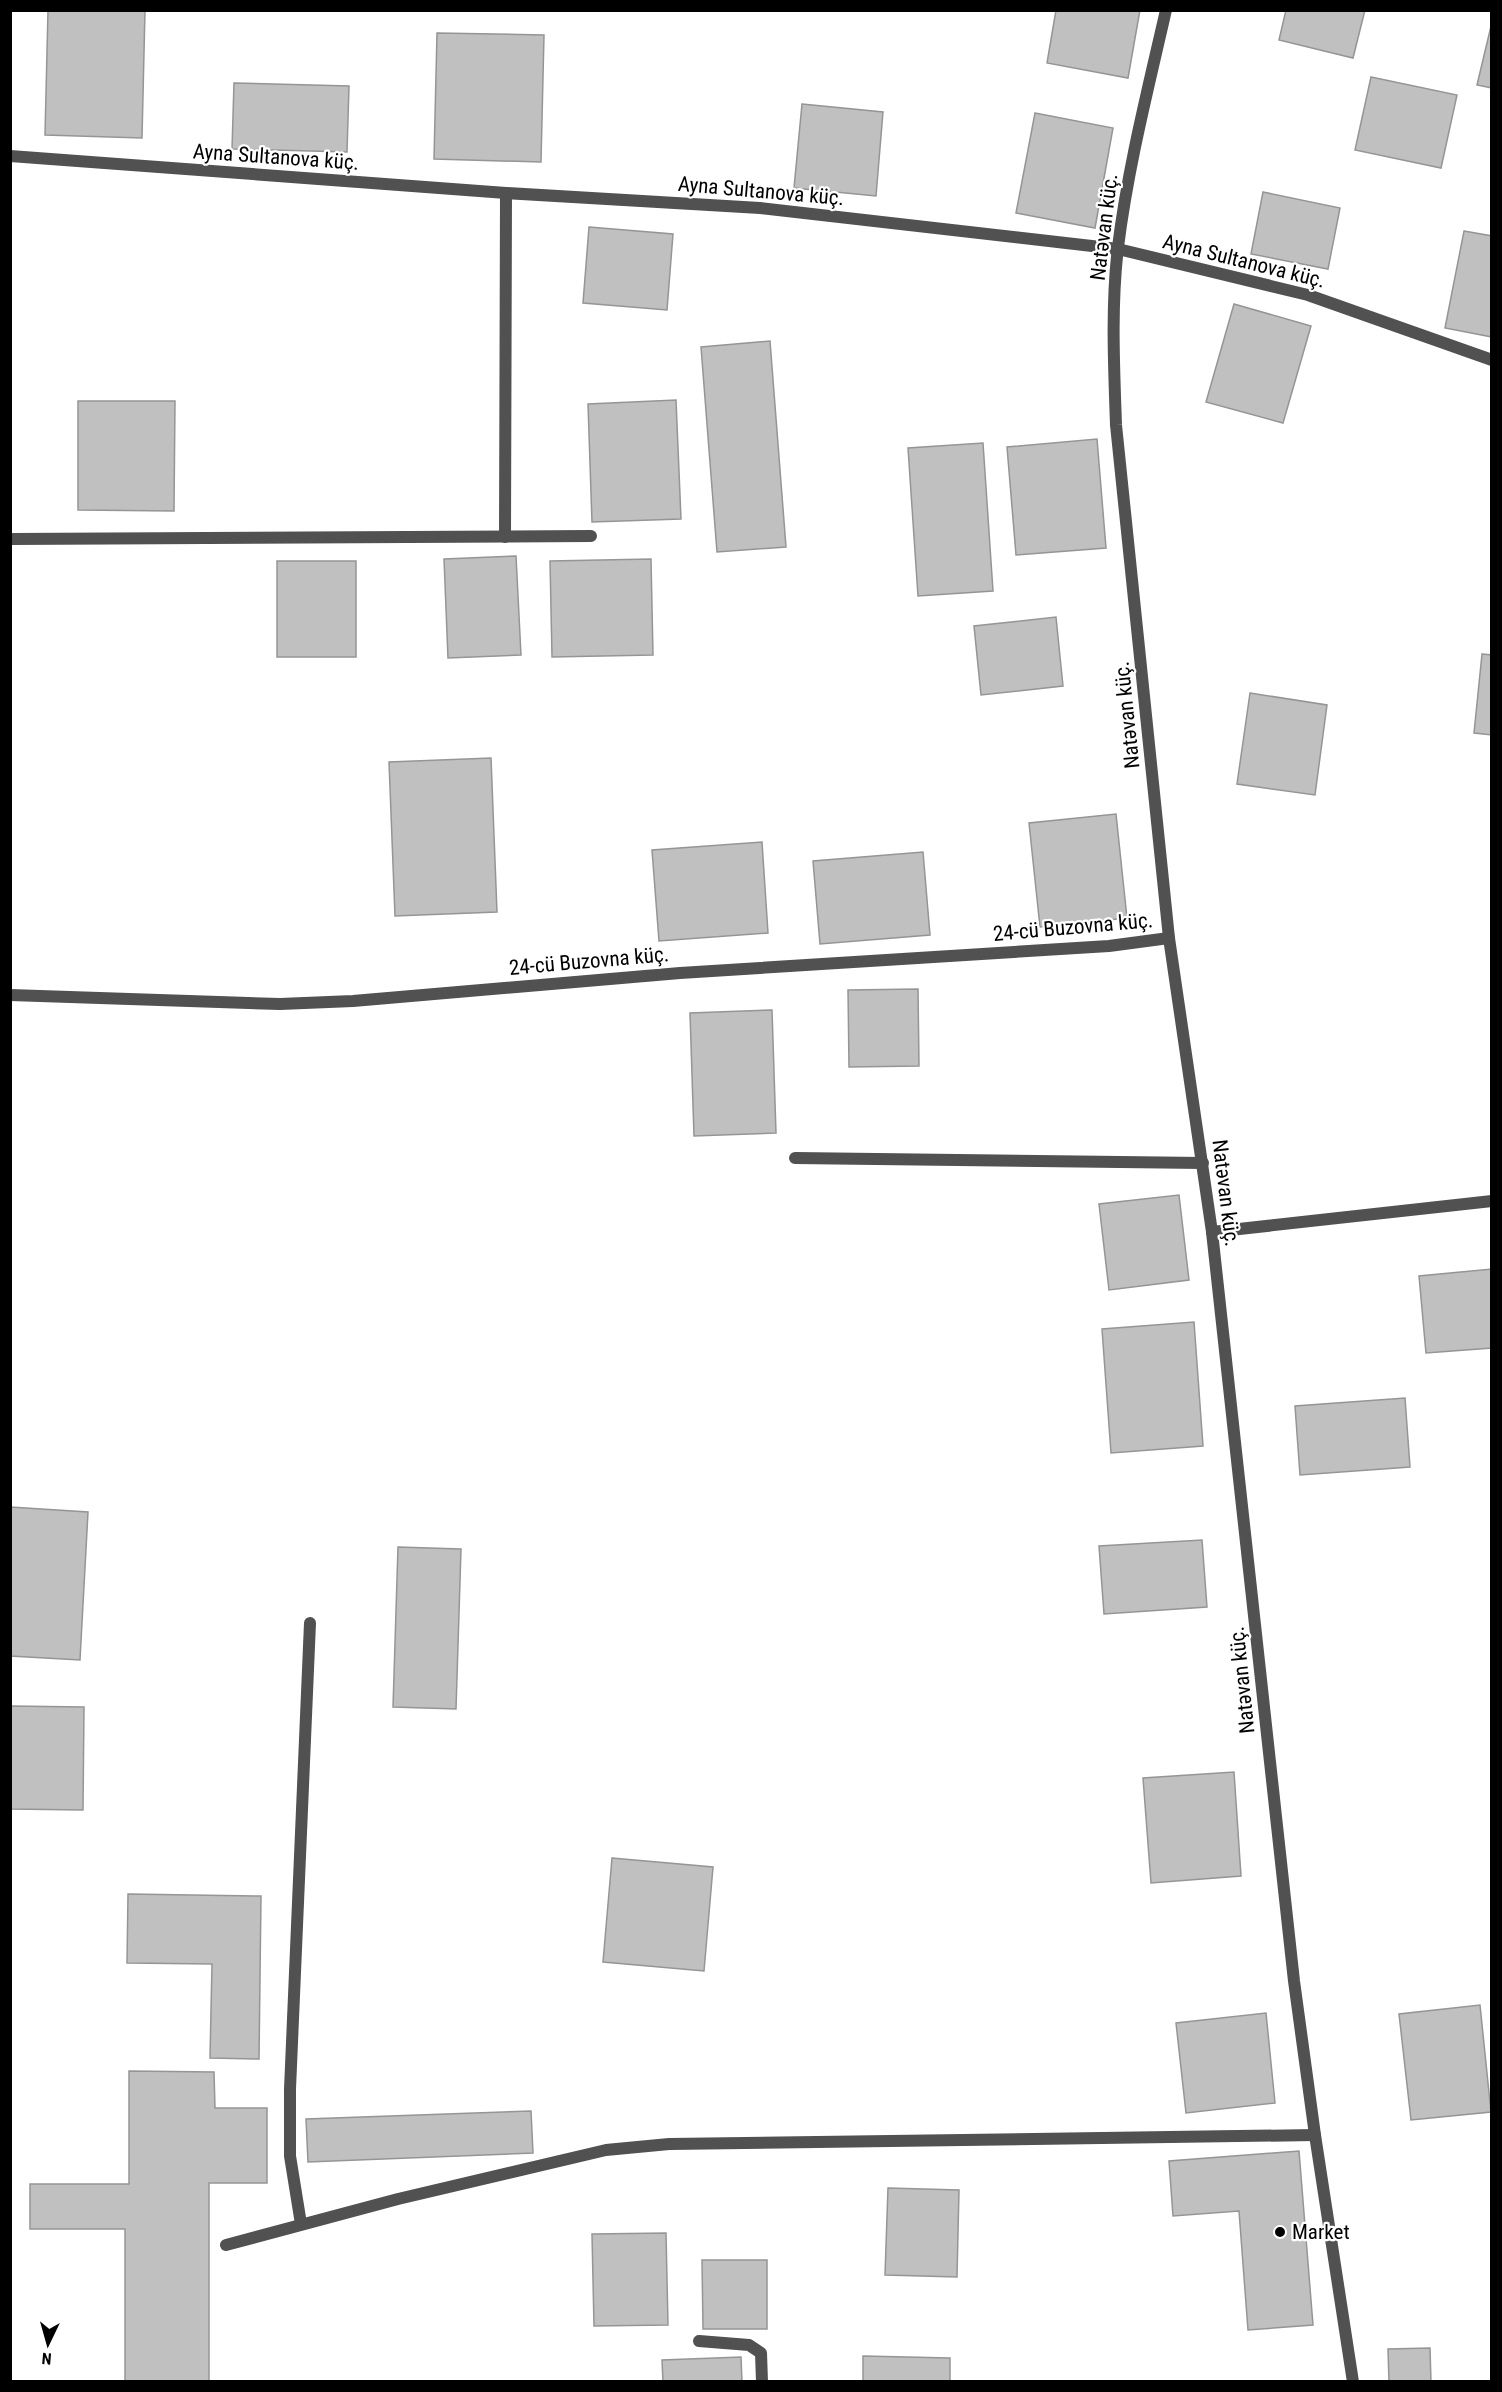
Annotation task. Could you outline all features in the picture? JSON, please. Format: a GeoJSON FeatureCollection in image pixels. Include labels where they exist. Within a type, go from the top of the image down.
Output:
{"type":"FeatureCollection","features":[{"type":"Feature","properties":{"kind":"street","name":"Natəvan küç."},"geometry":{"type":"LineString","coordinates":[[1166,10],[1128,179],[1118,249],[1113,341],[1116,424],[1169,938],[1212,1232],[1294,1981],[1353,2382]]}},
{"type":"Feature","properties":{"kind":"street","name":"Ayna Sultanova küç."},"geometry":{"type":"LineString","coordinates":[[10,156],[506,193],[760,208],[1118,249],[1308,295],[1491,360]]}},
{"type":"Feature","properties":{"kind":"street"},"geometry":{"type":"LineString","coordinates":[[505,537],[506,193]]}},
{"type":"Feature","properties":{"kind":"street"},"geometry":{"type":"LineString","coordinates":[[10,539],[591,536]]}},
{"type":"Feature","properties":{"kind":"street","name":"24-cü Buzovna küç."},"geometry":{"type":"LineString","coordinates":[[10,995],[218,1003],[291,1004],[353,1001],[680,973],[1109,946],[1169,938]]}},
{"type":"Feature","properties":{"kind":"street"},"geometry":{"type":"LineString","coordinates":[[795,1158],[1203,1163]]}},
{"type":"Feature","properties":{"kind":"street"},"geometry":{"type":"LineString","coordinates":[[1212,1232],[1491,1201]]}},
{"type":"Feature","properties":{"kind":"street"},"geometry":{"type":"LineString","coordinates":[[301,2224],[291,2156],[290,2089],[310,1623]]}},
{"type":"Feature","properties":{"kind":"street"},"geometry":{"type":"LineString","coordinates":[[226,2245],[301,2224],[606,2150],[669,2144],[1315,2135]]}},
{"type":"Feature","properties":{"kind":"street"},"geometry":{"type":"LineString","coordinates":[[699,2341],[749,2345],[761,2353],[762,2382]]}},
{"type":"Feature","properties":{"kind":"building"},"geometry":{"type":"Polygon","coordinates":[[[48,10],[145,10],[142,138],[45,135],[48,10]]]}},
{"type":"Feature","properties":{"kind":"building"},"geometry":{"type":"Polygon","coordinates":[[[1056,10],[1140,10],[1128,78],[1047,63],[1056,10]]]}},
{"type":"Feature","properties":{"kind":"building"},"geometry":{"type":"Polygon","coordinates":[[[1286,10],[1365,10],[1353,58],[1279,40],[1286,10]]]}},
{"type":"Feature","properties":{"kind":"building"},"geometry":{"type":"Polygon","coordinates":[[[1492,22],[1492,88],[1477,85],[1492,22]]]}},
{"type":"Feature","properties":{"kind":"building"},"geometry":{"type":"Polygon","coordinates":[[[437,33],[544,35],[541,162],[434,159],[437,33]]]}},
{"type":"Feature","properties":{"kind":"building"},"geometry":{"type":"Polygon","coordinates":[[[1371,77],[1457,95],[1441,168],[1355,150],[1371,77]]]}},
{"type":"Feature","properties":{"kind":"building"},"geometry":{"type":"Polygon","coordinates":[[[234,83],[349,86],[347,152],[232,149],[234,83]]]}},
{"type":"Feature","properties":{"kind":"building"},"geometry":{"type":"Polygon","coordinates":[[[802,104],[883,112],[876,196],[794,188],[802,104]]]}},
{"type":"Feature","properties":{"kind":"building"},"geometry":{"type":"Polygon","coordinates":[[[1035,113],[1113,128],[1095,228],[1016,213],[1035,113]]]}},
{"type":"Feature","properties":{"kind":"building"},"geometry":{"type":"Polygon","coordinates":[[[1263,192],[1340,208],[1328,269],[1251,254],[1263,192]]]}},
{"type":"Feature","properties":{"kind":"building"},"geometry":{"type":"Polygon","coordinates":[[[589,227],[673,234],[667,310],[583,303],[589,227]]]}},
{"type":"Feature","properties":{"kind":"building"},"geometry":{"type":"Polygon","coordinates":[[[1464,231],[1492,236],[1492,337],[1445,328],[1464,231]]]}},
{"type":"Feature","properties":{"kind":"building"},"geometry":{"type":"Polygon","coordinates":[[[1234,304],[1311,326],[1283,423],[1206,402],[1234,304]]]}},
{"type":"Feature","properties":{"kind":"building"},"geometry":{"type":"Polygon","coordinates":[[[770,341],[786,547],[717,552],[701,347],[770,341]]]}},
{"type":"Feature","properties":{"kind":"building"},"geometry":{"type":"Polygon","coordinates":[[[676,400],[681,519],[592,522],[588,404],[676,400]]]}},
{"type":"Feature","properties":{"kind":"building"},"geometry":{"type":"Polygon","coordinates":[[[78,401],[175,401],[174,511],[78,510],[78,401]]]}},
{"type":"Feature","properties":{"kind":"building"},"geometry":{"type":"Polygon","coordinates":[[[1097,439],[1106,548],[1016,555],[1007,447],[1097,439]]]}},
{"type":"Feature","properties":{"kind":"building"},"geometry":{"type":"Polygon","coordinates":[[[983,443],[993,591],[918,596],[908,448],[983,443]]]}},
{"type":"Feature","properties":{"kind":"building"},"geometry":{"type":"Polygon","coordinates":[[[516,556],[521,655],[448,658],[444,559],[516,556]]]}},
{"type":"Feature","properties":{"kind":"building"},"geometry":{"type":"Polygon","coordinates":[[[651,559],[653,655],[552,657],[550,561],[651,559]]]}},
{"type":"Feature","properties":{"kind":"building"},"geometry":{"type":"Polygon","coordinates":[[[277,561],[356,561],[356,657],[277,657],[277,561]]]}},
{"type":"Feature","properties":{"kind":"building"},"geometry":{"type":"Polygon","coordinates":[[[1056,617],[1063,686],[981,695],[974,626],[1056,617]]]}},
{"type":"Feature","properties":{"kind":"building"},"geometry":{"type":"Polygon","coordinates":[[[1482,654],[1492,655],[1492,735],[1474,733],[1482,654]]]}},
{"type":"Feature","properties":{"kind":"building"},"geometry":{"type":"Polygon","coordinates":[[[1250,693],[1327,705],[1315,795],[1237,784],[1250,693]]]}},
{"type":"Feature","properties":{"kind":"building"},"geometry":{"type":"Polygon","coordinates":[[[491,758],[497,912],[395,916],[389,762],[491,758]]]}},
{"type":"Feature","properties":{"kind":"building"},"geometry":{"type":"Polygon","coordinates":[[[1116,814],[1127,918],[1040,927],[1029,823],[1116,814]]]}},
{"type":"Feature","properties":{"kind":"building"},"geometry":{"type":"Polygon","coordinates":[[[762,842],[768,933],[659,941],[652,850],[762,842]]]}},
{"type":"Feature","properties":{"kind":"building"},"geometry":{"type":"Polygon","coordinates":[[[923,852],[930,935],[820,944],[813,861],[923,852]]]}},
{"type":"Feature","properties":{"kind":"building"},"geometry":{"type":"Polygon","coordinates":[[[918,989],[919,1066],[849,1067],[848,990],[918,989]]]}},
{"type":"Feature","properties":{"kind":"building"},"geometry":{"type":"Polygon","coordinates":[[[772,1010],[776,1133],[694,1136],[690,1013],[772,1010]]]}},
{"type":"Feature","properties":{"kind":"building"},"geometry":{"type":"Polygon","coordinates":[[[1179,1195],[1189,1280],[1109,1290],[1099,1204],[1179,1195]]]}},
{"type":"Feature","properties":{"kind":"building"},"geometry":{"type":"Polygon","coordinates":[[[1492,1269],[1492,1348],[1426,1353],[1419,1276],[1492,1269]]]}},
{"type":"Feature","properties":{"kind":"building"},"geometry":{"type":"Polygon","coordinates":[[[1194,1322],[1203,1446],[1111,1453],[1102,1329],[1194,1322]]]}},
{"type":"Feature","properties":{"kind":"building"},"geometry":{"type":"Polygon","coordinates":[[[1405,1398],[1410,1467],[1300,1475],[1295,1406],[1405,1398]]]}},
{"type":"Feature","properties":{"kind":"building"},"geometry":{"type":"Polygon","coordinates":[[[10,1507],[88,1512],[80,1660],[10,1656],[10,1507]]]}},
{"type":"Feature","properties":{"kind":"building"},"geometry":{"type":"Polygon","coordinates":[[[1202,1540],[1207,1607],[1104,1614],[1099,1546],[1202,1540]]]}},
{"type":"Feature","properties":{"kind":"building"},"geometry":{"type":"Polygon","coordinates":[[[398,1547],[461,1549],[456,1709],[393,1707],[398,1547]]]}},
{"type":"Feature","properties":{"kind":"building"},"geometry":{"type":"Polygon","coordinates":[[[10,1706],[84,1707],[83,1810],[10,1809],[10,1706]]]}},
{"type":"Feature","properties":{"kind":"building"},"geometry":{"type":"Polygon","coordinates":[[[1234,1772],[1241,1876],[1151,1883],[1143,1778],[1234,1772]]]}},
{"type":"Feature","properties":{"kind":"building"},"geometry":{"type":"Polygon","coordinates":[[[612,1858],[713,1867],[704,1971],[603,1962],[612,1858]]]}},
{"type":"Feature","properties":{"kind":"building"},"geometry":{"type":"Polygon","coordinates":[[[128,1894],[261,1896],[259,2059],[210,2058],[212,1964],[127,1963],[128,1894]]]}},
{"type":"Feature","properties":{"kind":"building"},"geometry":{"type":"Polygon","coordinates":[[[1480,2005],[1491,2112],[1411,2120],[1399,2014],[1480,2005]]]}},
{"type":"Feature","properties":{"kind":"building"},"geometry":{"type":"Polygon","coordinates":[[[1266,2013],[1275,2103],[1186,2113],[1176,2023],[1266,2013]]]}},
{"type":"Feature","properties":{"kind":"building"},"geometry":{"type":"Polygon","coordinates":[[[129,2071],[214,2072],[215,2108],[267,2108],[267,2183],[209,2183],[209,2382],[125,2382],[125,2229],[30,2229],[30,2184],[129,2184],[129,2071]]]}},
{"type":"Feature","properties":{"kind":"building"},"geometry":{"type":"Polygon","coordinates":[[[531,2111],[533,2153],[308,2162],[306,2119],[531,2111]]]}},
{"type":"Feature","properties":{"kind":"building"},"geometry":{"type":"Polygon","coordinates":[[[1299,2151],[1313,2325],[1248,2330],[1239,2211],[1173,2216],[1169,2161],[1299,2151]]]}},
{"type":"Feature","properties":{"kind":"building"},"geometry":{"type":"Polygon","coordinates":[[[888,2188],[959,2190],[957,2277],[885,2275],[888,2188]]]}},
{"type":"Feature","properties":{"kind":"building"},"geometry":{"type":"Polygon","coordinates":[[[666,2233],[668,2325],[594,2326],[592,2234],[666,2233]]]}},
{"type":"Feature","properties":{"kind":"building"},"geometry":{"type":"Polygon","coordinates":[[[702,2260],[767,2260],[767,2329],[703,2329],[702,2260]]]}},
{"type":"Feature","properties":{"kind":"building"},"geometry":{"type":"Polygon","coordinates":[[[1430,2348],[1431,2382],[1389,2382],[1388,2349],[1430,2348]]]}},
{"type":"Feature","properties":{"kind":"building"},"geometry":{"type":"Polygon","coordinates":[[[863,2356],[950,2358],[950,2382],[863,2382],[863,2356]]]}},
{"type":"Feature","properties":{"kind":"building"},"geometry":{"type":"Polygon","coordinates":[[[741,2357],[742,2382],[663,2382],[662,2360],[741,2357]]]}},
{"type":"Feature","properties":{"kind":"place","name":"Market"},"geometry":{"type":"Point","coordinates":[1280,2232]}}]}
